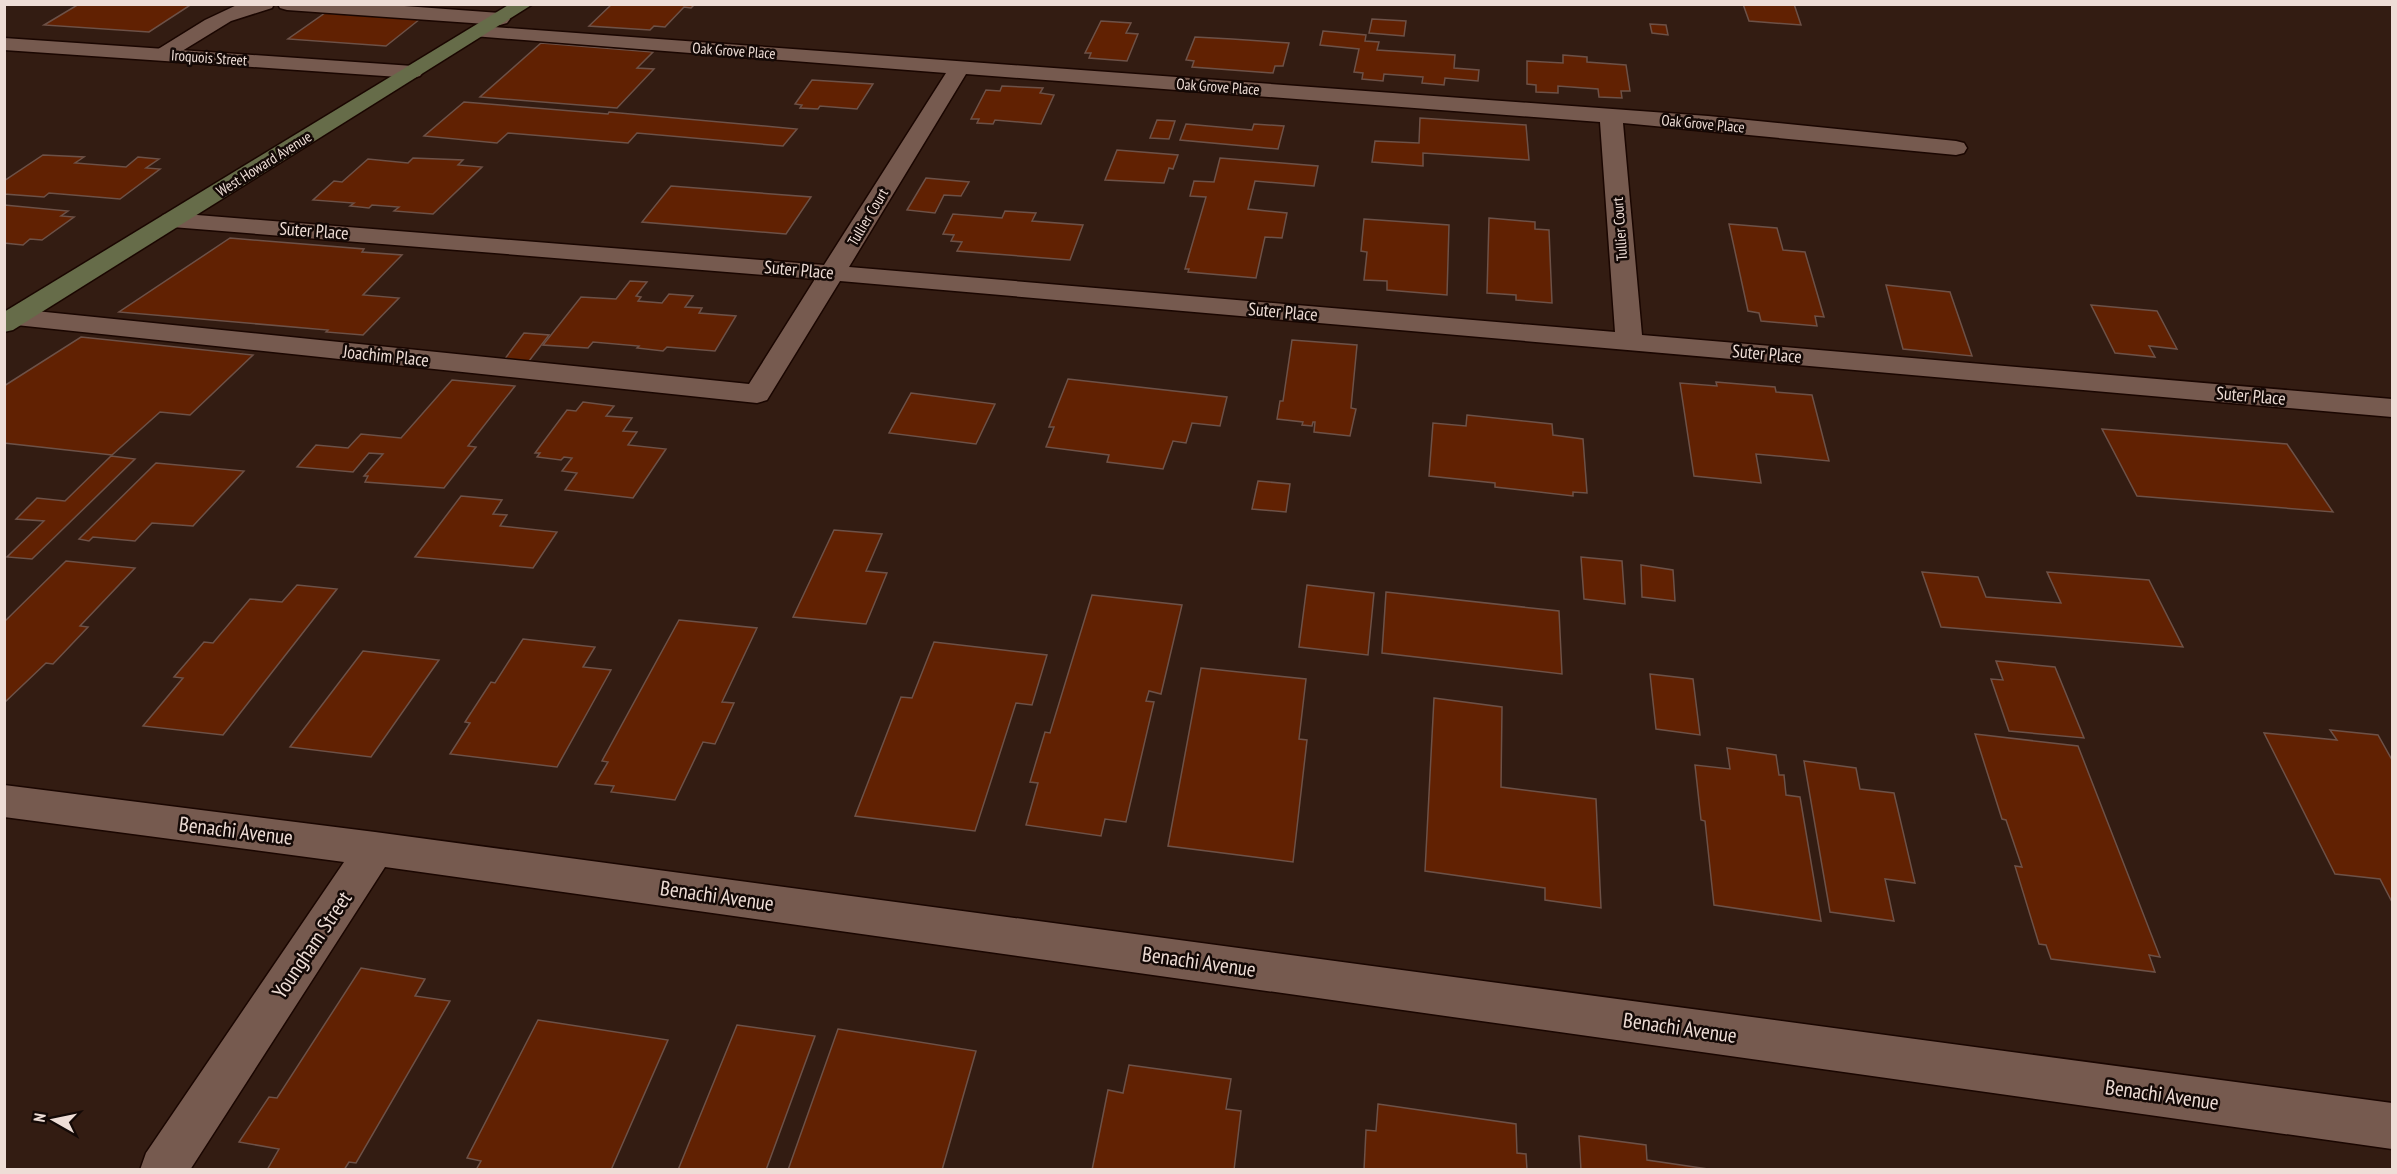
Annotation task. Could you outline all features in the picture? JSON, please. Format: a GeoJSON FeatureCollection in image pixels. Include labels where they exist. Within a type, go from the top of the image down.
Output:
{"type":"FeatureCollection","features":[{"type":"Feature","properties":{"kind":"main road","name":"West Howard Avenue"},"geometry":{"type":"LineString","coordinates":[[10,320],[524,4]]}},
{"type":"Feature","properties":{"kind":"street"},"geometry":{"type":"LineString","coordinates":[[162,55],[227,15],[265,4]]}},
{"type":"Feature","properties":{"kind":"street"},"geometry":{"type":"LineString","coordinates":[[287,4],[500,19]]}},
{"type":"Feature","properties":{"kind":"street","name":"Oak Grove Place"},"geometry":{"type":"LineString","coordinates":[[480,32],[1611,116],[1956,148]]}},
{"type":"Feature","properties":{"kind":"street","name":"Iroquois Street"},"geometry":{"type":"LineString","coordinates":[[4,44],[414,72]]}},
{"type":"Feature","properties":{"kind":"street","name":"Tullier Court"},"geometry":{"type":"LineString","coordinates":[[757,394],[959,68]]}},
{"type":"Feature","properties":{"kind":"street","name":"Tullier Court"},"geometry":{"type":"LineString","coordinates":[[1611,116],[1626,317],[1630,342]]}},
{"type":"Feature","properties":{"kind":"street","name":"Suter Place"},"geometry":{"type":"LineString","coordinates":[[172,220],[834,273],[2392,408]]}},
{"type":"Feature","properties":{"kind":"street","name":"Joachim Place"},"geometry":{"type":"LineString","coordinates":[[10,320],[757,394]]}},
{"type":"Feature","properties":{"kind":"street","name":"Benachi Avenue"},"geometry":{"type":"LineString","coordinates":[[4,801],[375,849],[2392,1126]]}},
{"type":"Feature","properties":{"kind":"street","name":"Youngham Street"},"geometry":{"type":"LineString","coordinates":[[163,1170],[375,849]]}},
{"type":"Feature","properties":{"kind":"building"},"geometry":{"type":"Polygon","coordinates":[[[79,4],[192,4],[149,32],[44,25],[79,4]]]}},
{"type":"Feature","properties":{"kind":"building"},"geometry":{"type":"Polygon","coordinates":[[[612,4],[695,4],[691,8],[684,7],[665,27],[654,26],[650,30],[589,26],[612,4]]]}},
{"type":"Feature","properties":{"kind":"building"},"geometry":{"type":"Polygon","coordinates":[[[1743,4],[1794,4],[1801,25],[1749,21],[1743,4]]]}},
{"type":"Feature","properties":{"kind":"building"},"geometry":{"type":"Polygon","coordinates":[[[325,13],[420,19],[386,46],[288,39],[325,13]]]}},
{"type":"Feature","properties":{"kind":"building"},"geometry":{"type":"Polygon","coordinates":[[[1372,19],[1406,21],[1404,36],[1369,33],[1372,19]]]}},
{"type":"Feature","properties":{"kind":"building"},"geometry":{"type":"Polygon","coordinates":[[[1101,21],[1131,23],[1126,33],[1138,34],[1127,61],[1089,58],[1091,53],[1085,53],[1101,21]]]}},
{"type":"Feature","properties":{"kind":"building"},"geometry":{"type":"Polygon","coordinates":[[[1650,24],[1666,25],[1668,35],[1652,33],[1650,24]]]}},
{"type":"Feature","properties":{"kind":"building"},"geometry":{"type":"Polygon","coordinates":[[[1323,31],[1366,35],[1365,41],[1379,42],[1377,50],[1455,55],[1454,68],[1479,70],[1478,81],[1445,78],[1444,85],[1422,83],[1423,77],[1384,74],[1383,81],[1362,79],[1363,73],[1354,72],[1359,49],[1320,45],[1323,31]]]}},
{"type":"Feature","properties":{"kind":"building"},"geometry":{"type":"Polygon","coordinates":[[[1195,37],[1289,43],[1283,66],[1275,66],[1273,73],[1192,67],[1194,61],[1186,60],[1195,37]]]}},
{"type":"Feature","properties":{"kind":"building"},"geometry":{"type":"Polygon","coordinates":[[[541,43],[653,52],[637,68],[654,69],[617,108],[480,97],[541,43]]]}},
{"type":"Feature","properties":{"kind":"building"},"geometry":{"type":"Polygon","coordinates":[[[1563,55],[1587,57],[1587,62],[1626,65],[1630,91],[1621,91],[1622,98],[1599,97],[1598,89],[1558,86],[1558,93],[1536,92],[1536,85],[1527,84],[1527,61],[1563,63],[1563,55]]]}},
{"type":"Feature","properties":{"kind":"building"},"geometry":{"type":"Polygon","coordinates":[[[812,80],[873,84],[857,109],[820,106],[818,109],[800,108],[802,105],[795,104],[812,80]]]}},
{"type":"Feature","properties":{"kind":"building"},"geometry":{"type":"Polygon","coordinates":[[[1002,86],[1043,88],[1040,93],[1054,95],[1041,124],[995,120],[993,124],[977,123],[979,119],[971,119],[986,90],[1000,91],[1002,86]]]}},
{"type":"Feature","properties":{"kind":"building"},"geometry":{"type":"Polygon","coordinates":[[[464,102],[797,129],[783,146],[637,133],[628,143],[508,133],[497,143],[424,136],[464,102]]]}},
{"type":"Feature","properties":{"kind":"building"},"geometry":{"type":"Polygon","coordinates":[[[1420,118],[1526,125],[1529,160],[1423,153],[1423,166],[1372,162],[1375,141],[1419,143],[1420,118]]]}},
{"type":"Feature","properties":{"kind":"building"},"geometry":{"type":"Polygon","coordinates":[[[1157,120],[1175,121],[1169,139],[1150,138],[1157,120]]]}},
{"type":"Feature","properties":{"kind":"building"},"geometry":{"type":"Polygon","coordinates":[[[1186,124],[1252,130],[1254,124],[1284,126],[1278,149],[1180,140],[1186,124]]]}},
{"type":"Feature","properties":{"kind":"building"},"geometry":{"type":"Polygon","coordinates":[[[1117,150],[1178,155],[1173,169],[1169,168],[1164,183],[1105,180],[1117,150]]]}},
{"type":"Feature","properties":{"kind":"building"},"geometry":{"type":"Polygon","coordinates":[[[43,155],[84,157],[75,163],[126,167],[138,157],[159,159],[146,168],[160,169],[120,199],[49,193],[44,197],[4,194],[4,181],[43,155]]]}},
{"type":"Feature","properties":{"kind":"building"},"geometry":{"type":"Polygon","coordinates":[[[413,158],[463,160],[458,165],[482,167],[433,214],[394,211],[399,207],[372,205],[369,208],[350,206],[354,203],[313,200],[334,181],[342,182],[368,159],[408,163],[413,158]]]}},
{"type":"Feature","properties":{"kind":"building"},"geometry":{"type":"Polygon","coordinates":[[[1220,158],[1318,166],[1314,186],[1255,181],[1248,209],[1287,213],[1282,238],[1265,237],[1256,278],[1188,272],[1189,269],[1185,269],[1206,197],[1190,196],[1194,181],[1214,182],[1220,158]]]}},
{"type":"Feature","properties":{"kind":"building"},"geometry":{"type":"Polygon","coordinates":[[[926,178],[969,182],[961,196],[944,195],[935,213],[907,210],[926,178]]]}},
{"type":"Feature","properties":{"kind":"building"},"geometry":{"type":"Polygon","coordinates":[[[671,186],[811,197],[786,234],[642,222],[671,186]]]}},
{"type":"Feature","properties":{"kind":"building"},"geometry":{"type":"Polygon","coordinates":[[[4,205],[68,211],[61,216],[74,217],[42,240],[30,239],[23,245],[4,243],[4,205]]]}},
{"type":"Feature","properties":{"kind":"building"},"geometry":{"type":"Polygon","coordinates":[[[1005,211],[1036,213],[1032,221],[1083,225],[1070,260],[957,251],[962,242],[951,241],[954,235],[943,234],[953,214],[1002,218],[1005,211]]]}},
{"type":"Feature","properties":{"kind":"building"},"geometry":{"type":"Polygon","coordinates":[[[1489,218],[1535,222],[1535,229],[1549,230],[1552,303],[1516,300],[1516,295],[1487,293],[1489,218]]]}},
{"type":"Feature","properties":{"kind":"building"},"geometry":{"type":"Polygon","coordinates":[[[1364,219],[1449,225],[1447,295],[1387,290],[1387,281],[1364,280],[1367,252],[1361,251],[1364,219]]]}},
{"type":"Feature","properties":{"kind":"building"},"geometry":{"type":"Polygon","coordinates":[[[1729,224],[1777,228],[1783,250],[1805,252],[1824,317],[1815,316],[1817,326],[1761,321],[1759,313],[1748,311],[1729,224]]]}},
{"type":"Feature","properties":{"kind":"building"},"geometry":{"type":"Polygon","coordinates":[[[230,238],[364,249],[362,252],[402,255],[363,295],[399,298],[363,335],[119,312],[230,238]]]}},
{"type":"Feature","properties":{"kind":"building"},"geometry":{"type":"Polygon","coordinates":[[[630,281],[647,282],[636,296],[641,297],[638,301],[662,303],[669,294],[693,296],[685,307],[702,308],[699,313],[736,316],[715,351],[667,347],[663,351],[637,348],[639,346],[593,342],[588,348],[543,345],[581,297],[616,299],[630,281]]]}},
{"type":"Feature","properties":{"kind":"building"},"geometry":{"type":"Polygon","coordinates":[[[1886,285],[1950,292],[1972,356],[1903,349],[1886,285]]]}},
{"type":"Feature","properties":{"kind":"building"},"geometry":{"type":"Polygon","coordinates":[[[2091,305],[2157,311],[2177,349],[2149,346],[2155,357],[2115,353],[2091,305]]]}},
{"type":"Feature","properties":{"kind":"building"},"geometry":{"type":"Polygon","coordinates":[[[524,333],[549,335],[529,361],[504,360],[524,333]]]}},
{"type":"Feature","properties":{"kind":"building"},"geometry":{"type":"Polygon","coordinates":[[[81,337],[253,355],[190,415],[160,412],[112,455],[4,443],[4,386],[81,337]]]}},
{"type":"Feature","properties":{"kind":"building"},"geometry":{"type":"Polygon","coordinates":[[[1292,340],[1357,345],[1351,408],[1356,409],[1350,436],[1314,432],[1315,422],[1312,426],[1302,425],[1303,422],[1277,419],[1280,401],[1283,401],[1292,340]]]}},
{"type":"Feature","properties":{"kind":"building"},"geometry":{"type":"Polygon","coordinates":[[[1068,379],[1227,397],[1220,426],[1192,423],[1186,443],[1173,441],[1163,469],[1107,462],[1109,455],[1046,447],[1054,427],[1049,427],[1068,379]]]}},
{"type":"Feature","properties":{"kind":"building"},"geometry":{"type":"Polygon","coordinates":[[[452,380],[515,386],[468,446],[476,447],[444,488],[365,482],[368,476],[364,476],[383,454],[369,453],[353,472],[297,467],[316,445],[348,448],[361,434],[401,438],[452,380]]]}},
{"type":"Feature","properties":{"kind":"building"},"geometry":{"type":"Polygon","coordinates":[[[1716,382],[1775,387],[1776,392],[1812,395],[1829,461],[1756,454],[1761,483],[1694,476],[1680,383],[1717,386],[1716,382]]]}},
{"type":"Feature","properties":{"kind":"building"},"geometry":{"type":"Polygon","coordinates":[[[911,393],[995,404],[976,444],[889,433],[911,393]]]}},
{"type":"Feature","properties":{"kind":"building"},"geometry":{"type":"Polygon","coordinates":[[[583,402],[614,406],[606,416],[632,418],[623,431],[637,432],[628,445],[666,449],[633,498],[565,490],[577,473],[562,471],[572,458],[564,457],[561,460],[537,457],[540,453],[535,453],[567,410],[576,411],[583,402]]]}},
{"type":"Feature","properties":{"kind":"building"},"geometry":{"type":"Polygon","coordinates":[[[1467,415],[1552,424],[1553,435],[1583,439],[1587,493],[1573,492],[1573,496],[1495,487],[1495,483],[1429,476],[1433,423],[1466,426],[1467,415]]]}},
{"type":"Feature","properties":{"kind":"building"},"geometry":{"type":"Polygon","coordinates":[[[2102,429],[2287,444],[2333,512],[2137,496],[2102,429]]]}},
{"type":"Feature","properties":{"kind":"building"},"geometry":{"type":"Polygon","coordinates":[[[111,456],[135,459],[32,559],[7,557],[44,521],[16,519],[37,498],[65,501],[111,456]]]}},
{"type":"Feature","properties":{"kind":"building"},"geometry":{"type":"Polygon","coordinates":[[[156,463],[244,471],[193,526],[152,523],[135,541],[93,537],[89,541],[79,539],[156,463]]]}},
{"type":"Feature","properties":{"kind":"building"},"geometry":{"type":"Polygon","coordinates":[[[1258,481],[1290,484],[1286,512],[1252,509],[1258,481]]]}},
{"type":"Feature","properties":{"kind":"building"},"geometry":{"type":"Polygon","coordinates":[[[461,496],[502,500],[493,514],[507,515],[500,526],[557,532],[533,568],[415,557],[461,496]]]}},
{"type":"Feature","properties":{"kind":"building"},"geometry":{"type":"Polygon","coordinates":[[[834,530],[882,534],[866,571],[887,573],[866,624],[793,617],[834,530]]]}},
{"type":"Feature","properties":{"kind":"building"},"geometry":{"type":"Polygon","coordinates":[[[1581,557],[1622,561],[1625,604],[1584,599],[1581,557]]]}},
{"type":"Feature","properties":{"kind":"building"},"geometry":{"type":"Polygon","coordinates":[[[66,561],[135,568],[80,626],[88,627],[53,664],[46,663],[4,703],[4,622],[66,561]]]}},
{"type":"Feature","properties":{"kind":"building"},"geometry":{"type":"Polygon","coordinates":[[[1641,565],[1673,570],[1675,601],[1642,597],[1641,565]]]}},
{"type":"Feature","properties":{"kind":"building"},"geometry":{"type":"Polygon","coordinates":[[[1922,572],[1978,577],[1986,597],[2061,603],[2047,572],[2149,580],[2183,647],[1941,627],[1922,572]]]}},
{"type":"Feature","properties":{"kind":"building"},"geometry":{"type":"Polygon","coordinates":[[[297,585],[337,589],[223,735],[143,726],[183,678],[174,677],[204,642],[213,643],[250,599],[282,602],[297,585]]]}},
{"type":"Feature","properties":{"kind":"building"},"geometry":{"type":"Polygon","coordinates":[[[1307,585],[1374,593],[1368,655],[1299,647],[1307,585]]]}},
{"type":"Feature","properties":{"kind":"building"},"geometry":{"type":"Polygon","coordinates":[[[1386,592],[1559,611],[1562,674],[1382,653],[1386,592]]]}},
{"type":"Feature","properties":{"kind":"building"},"geometry":{"type":"Polygon","coordinates":[[[1092,595],[1182,605],[1161,694],[1149,691],[1146,701],[1154,702],[1126,822],[1105,819],[1101,836],[1026,825],[1038,783],[1030,782],[1045,732],[1050,733],[1092,595]]]}},
{"type":"Feature","properties":{"kind":"building"},"geometry":{"type":"Polygon","coordinates":[[[679,620],[757,628],[722,702],[734,703],[715,744],[703,742],[675,800],[611,792],[614,786],[595,784],[608,762],[602,761],[679,620]]]}},
{"type":"Feature","properties":{"kind":"building"},"geometry":{"type":"Polygon","coordinates":[[[523,639],[595,647],[583,667],[611,670],[557,767],[450,754],[470,723],[465,722],[491,682],[495,683],[523,639]]]}},
{"type":"Feature","properties":{"kind":"building"},"geometry":{"type":"Polygon","coordinates":[[[934,642],[1047,655],[1032,705],[1016,703],[975,831],[855,816],[901,697],[912,698],[934,642]]]}},
{"type":"Feature","properties":{"kind":"building"},"geometry":{"type":"Polygon","coordinates":[[[363,651],[439,660],[371,757],[290,747],[363,651]]]}},
{"type":"Feature","properties":{"kind":"building"},"geometry":{"type":"Polygon","coordinates":[[[1996,661],[2055,667],[2084,738],[2009,731],[1991,679],[2003,680],[1996,661]]]}},
{"type":"Feature","properties":{"kind":"building"},"geometry":{"type":"Polygon","coordinates":[[[1201,668],[1306,679],[1299,739],[1307,740],[1293,862],[1168,846],[1201,668]]]}},
{"type":"Feature","properties":{"kind":"building"},"geometry":{"type":"Polygon","coordinates":[[[1650,674],[1693,679],[1700,735],[1656,729],[1650,674]]]}},
{"type":"Feature","properties":{"kind":"building"},"geometry":{"type":"Polygon","coordinates":[[[1434,698],[1502,707],[1501,787],[1596,799],[1601,908],[1545,900],[1545,888],[1425,871],[1434,698]]]}},
{"type":"Feature","properties":{"kind":"building"},"geometry":{"type":"Polygon","coordinates":[[[2330,730],[2378,735],[2392,760],[2392,902],[2380,879],[2335,874],[2264,733],[2337,740],[2330,730]]]}},
{"type":"Feature","properties":{"kind":"building"},"geometry":{"type":"Polygon","coordinates":[[[1975,734],[2078,746],[2160,957],[2149,955],[2155,972],[2051,959],[2046,945],[2039,944],[2015,866],[2022,867],[2006,820],[2002,819],[1975,734]]]}},
{"type":"Feature","properties":{"kind":"building"},"geometry":{"type":"Polygon","coordinates":[[[1727,748],[1776,755],[1779,775],[1784,775],[1786,795],[1800,797],[1821,921],[1714,905],[1705,821],[1701,820],[1695,765],[1730,769],[1727,748]]]}},
{"type":"Feature","properties":{"kind":"building"},"geometry":{"type":"Polygon","coordinates":[[[1804,761],[1856,768],[1860,789],[1894,793],[1915,883],[1885,879],[1894,921],[1830,912],[1804,761]]]}},
{"type":"Feature","properties":{"kind":"building"},"geometry":{"type":"Polygon","coordinates":[[[361,968],[425,979],[415,996],[450,1001],[356,1163],[349,1162],[344,1170],[267,1170],[279,1149],[239,1142],[269,1097],[277,1098],[361,968]]]}},
{"type":"Feature","properties":{"kind":"building"},"geometry":{"type":"Polygon","coordinates":[[[538,1020],[668,1040],[611,1170],[476,1170],[481,1161],[467,1158],[538,1020]]]}},
{"type":"Feature","properties":{"kind":"building"},"geometry":{"type":"Polygon","coordinates":[[[737,1025],[815,1036],[766,1170],[678,1170],[737,1025]]]}},
{"type":"Feature","properties":{"kind":"building"},"geometry":{"type":"Polygon","coordinates":[[[838,1029],[976,1051],[942,1170],[788,1170],[838,1029]]]}},
{"type":"Feature","properties":{"kind":"building"},"geometry":{"type":"Polygon","coordinates":[[[1129,1065],[1231,1079],[1226,1109],[1241,1111],[1234,1170],[1092,1170],[1108,1090],[1123,1093],[1129,1065]]]}},
{"type":"Feature","properties":{"kind":"building"},"geometry":{"type":"Polygon","coordinates":[[[1378,1104],[1516,1124],[1517,1153],[1526,1154],[1527,1170],[1364,1170],[1366,1130],[1376,1131],[1378,1104]]]}},
{"type":"Feature","properties":{"kind":"building"},"geometry":{"type":"Polygon","coordinates":[[[1579,1136],[1646,1145],[1647,1160],[1715,1170],[1581,1170],[1579,1136]]]}}]}
